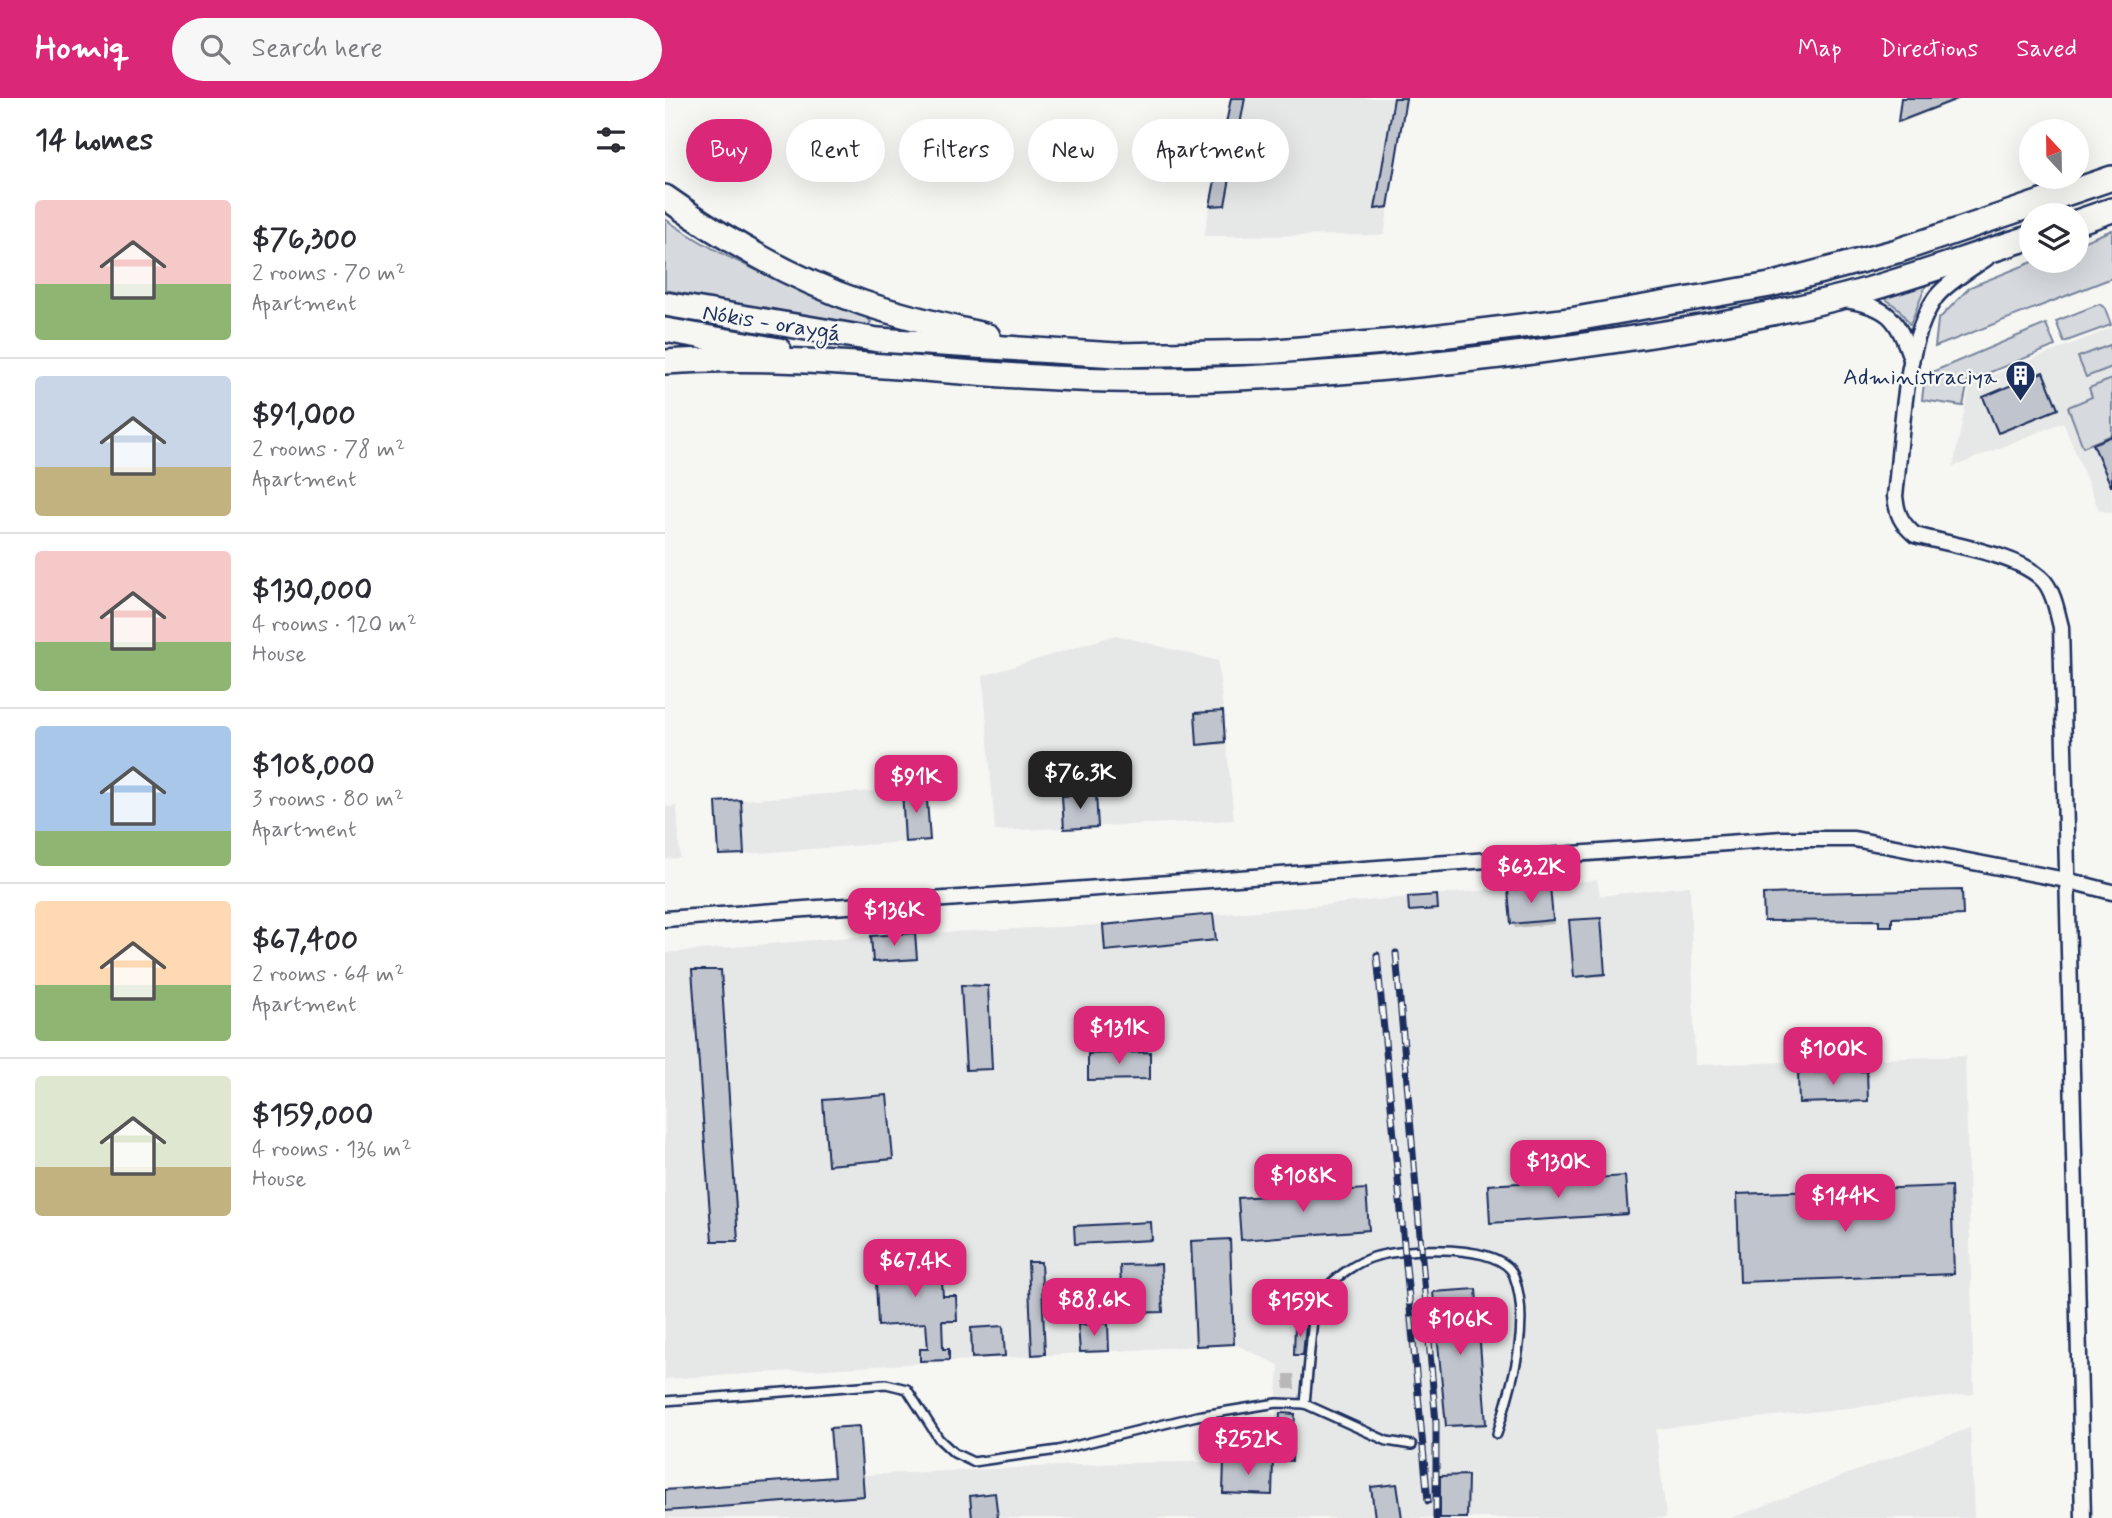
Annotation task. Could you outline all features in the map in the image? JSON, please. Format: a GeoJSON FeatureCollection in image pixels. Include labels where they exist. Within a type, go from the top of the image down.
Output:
{"type":"FeatureCollection","features":[{"type":"Feature","properties":{"kind":"highway"},"geometry":{"type":"LineString","coordinates":[[665,197],[704,225],[734,242],[791,272],[860,302],[1049,351],[1116,355],[1264,352],[1395,341],[1570,320],[1712,296],[1770,285],[1897,251],[2022,211],[2112,178]]}},
{"type":"Feature","properties":{"kind":"highway"},"geometry":{"type":"LineString","coordinates":[[2089,218],[2112,210]]}},
{"type":"Feature","properties":{"kind":"highway"},"geometry":{"type":"LineString","coordinates":[[665,330],[892,368],[1081,379],[1248,379],[1404,369],[1668,335],[1835,299],[2019,240]]}},
{"type":"Feature","properties":{"kind":"highway"},"geometry":{"type":"LineString","coordinates":[[1712,296],[1718,324]]}},
{"type":"Feature","properties":{"kind":"highway","name":"Nókis - orayǵa"},"geometry":{"type":"LineString","coordinates":[[665,304],[878,340],[1049,351]]}},
{"type":"Feature","properties":{"kind":"highway"},"geometry":{"type":"LineString","coordinates":[[665,362],[842,361]]}},
{"type":"Feature","properties":{"kind":"street"},"geometry":{"type":"LineString","coordinates":[[2006,244],[1937,295],[1922,322],[1912,360],[1895,496],[1897,512],[1903,525],[1915,535],[2028,567],[2045,582],[2055,602],[2061,627],[2083,1518]]}},
{"type":"Feature","properties":{"kind":"street"},"geometry":{"type":"LineString","coordinates":[[1835,299],[1871,304],[1893,317],[1912,360]]}},
{"type":"Feature","properties":{"kind":"street"},"geometry":{"type":"LineString","coordinates":[[665,919],[1783,839],[1854,839],[2066,880],[2112,892]]}},
{"type":"Feature","properties":{"kind":"lane"},"geometry":{"type":"LineString","coordinates":[[1305,1404],[1315,1297],[1359,1263],[1379,1255],[1448,1249],[1484,1255],[1506,1265],[1514,1274],[1518,1298],[1519,1356],[1497,1434]]}},
{"type":"Feature","properties":{"kind":"lane"},"geometry":{"type":"LineString","coordinates":[[665,1401],[886,1384],[907,1389],[939,1439],[954,1453],[973,1462],[1058,1450],[1197,1416],[1277,1403],[1305,1404],[1387,1441],[1412,1445]]}},
{"type":"Feature","properties":{"kind":"shaded area"},"geometry":{"type":"Polygon","coordinates":[[[1231,98],[1406,98],[1384,235],[1204,236],[1215,182],[1289,182],[1289,119],[1227,119],[1231,98]]]}},
{"type":"Feature","properties":{"kind":"shaded area"},"geometry":{"type":"Polygon","coordinates":[[[665,219],[737,261],[866,316],[871,322],[866,328],[665,290],[665,219]]]}},
{"type":"Feature","properties":{"kind":"shaded area"},"geometry":{"type":"Polygon","coordinates":[[[2112,230],[2112,278],[1935,347],[1938,320],[1970,287],[2019,267],[2019,273],[2089,273],[2089,239],[2112,230]]]}},
{"type":"Feature","properties":{"kind":"shaded area"},"geometry":{"type":"Polygon","coordinates":[[[1926,285],[1910,325],[1899,309],[1883,297],[1926,285]]]}},
{"type":"Feature","properties":{"kind":"shaded area"},"geometry":{"type":"Polygon","coordinates":[[[2099,304],[2105,308],[2111,325],[2064,342],[2056,321],[2099,304]]]}},
{"type":"Feature","properties":{"kind":"shaded area"},"geometry":{"type":"Polygon","coordinates":[[[2046,324],[2055,346],[1968,381],[1963,406],[1922,400],[1924,383],[1932,372],[2046,324]]]}},
{"type":"Feature","properties":{"kind":"shaded area"},"geometry":{"type":"Polygon","coordinates":[[[2112,328],[2112,513],[2099,510],[2063,422],[1953,467],[1970,384],[2112,328]]]}},
{"type":"Feature","properties":{"kind":"shaded area"},"geometry":{"type":"Polygon","coordinates":[[[2110,345],[2112,367],[2086,377],[2078,357],[2110,345]]]}},
{"type":"Feature","properties":{"kind":"shaded area"},"geometry":{"type":"Polygon","coordinates":[[[2112,379],[2112,435],[2083,447],[2068,407],[2092,397],[2089,388],[2112,379]]]}},
{"type":"Feature","properties":{"kind":"shaded area"},"geometry":{"type":"Polygon","coordinates":[[[1116,635],[1218,661],[1234,820],[995,831],[983,676],[1116,635]]]}},
{"type":"Feature","properties":{"kind":"shaded area"},"geometry":{"type":"Polygon","coordinates":[[[902,789],[905,842],[744,854],[741,800],[902,789]]]}},
{"type":"Feature","properties":{"kind":"shaded area"},"geometry":{"type":"Polygon","coordinates":[[[677,806],[680,858],[665,859],[665,807],[677,806]]]}},
{"type":"Feature","properties":{"kind":"shaded area"},"geometry":{"type":"Polygon","coordinates":[[[1597,880],[1600,896],[1690,886],[1695,1065],[1965,1056],[1974,1394],[1656,1429],[1666,1518],[665,1518],[665,1490],[862,1475],[1124,1463],[1273,1461],[1279,1365],[1234,1344],[1229,1239],[1191,1242],[1196,1346],[665,1379],[665,953],[862,936],[1103,925],[1597,880]]]}},
{"type":"Feature","properties":{"kind":"shaded area"},"geometry":{"type":"Polygon","coordinates":[[[1970,1428],[1974,1518],[1732,1518],[1872,1465],[1970,1428]]]}},
{"type":"Feature","properties":{"kind":"building"},"geometry":{"type":"Polygon","coordinates":[[[1231,98],[1245,98],[1241,119],[1227,119],[1231,98]]]}},
{"type":"Feature","properties":{"kind":"building"},"geometry":{"type":"Polygon","coordinates":[[[1394,98],[1406,98],[1388,207],[1375,209],[1394,98]]]}},
{"type":"Feature","properties":{"kind":"building"},"geometry":{"type":"Polygon","coordinates":[[[1901,98],[1957,98],[1957,99],[1898,122],[1901,98]]]}},
{"type":"Feature","properties":{"kind":"building"},"geometry":{"type":"Polygon","coordinates":[[[1215,182],[1229,182],[1225,205],[1210,206],[1215,182]]]}},
{"type":"Feature","properties":{"kind":"building","name":"Administraciya"},"geometry":{"type":"Polygon","coordinates":[[[2043,372],[2058,409],[1998,433],[1983,397],[2043,372]]]}},
{"type":"Feature","properties":{"kind":"building"},"geometry":{"type":"Polygon","coordinates":[[[2112,436],[2112,486],[2111,486],[2093,444],[2112,436]]]}},
{"type":"Feature","properties":{"kind":"building"},"geometry":{"type":"Polygon","coordinates":[[[1223,711],[1225,742],[1197,745],[1195,713],[1223,711]]]}},
{"type":"Feature","properties":{"kind":"building"},"geometry":{"type":"Polygon","coordinates":[[[926,787],[930,840],[905,842],[902,789],[926,787]]]}},
{"type":"Feature","properties":{"kind":"building"},"geometry":{"type":"Polygon","coordinates":[[[1096,794],[1098,827],[1064,829],[1062,796],[1096,794]]]}},
{"type":"Feature","properties":{"kind":"building"},"geometry":{"type":"Polygon","coordinates":[[[741,800],[744,854],[719,855],[716,802],[741,800]]]}},
{"type":"Feature","properties":{"kind":"building"},"geometry":{"type":"Polygon","coordinates":[[[1550,886],[1553,920],[1511,924],[1508,890],[1550,886]]]}},
{"type":"Feature","properties":{"kind":"building"},"geometry":{"type":"Polygon","coordinates":[[[1962,890],[1963,915],[1892,918],[1892,926],[1879,926],[1879,920],[1764,921],[1763,894],[1962,890]]]}},
{"type":"Feature","properties":{"kind":"building"},"geometry":{"type":"Polygon","coordinates":[[[1437,895],[1438,909],[1409,911],[1408,897],[1437,895]]]}},
{"type":"Feature","properties":{"kind":"building"},"geometry":{"type":"Polygon","coordinates":[[[1213,914],[1216,940],[1105,951],[1103,925],[1213,914]]]}},
{"type":"Feature","properties":{"kind":"building"},"geometry":{"type":"Polygon","coordinates":[[[1601,918],[1605,974],[1574,977],[1569,920],[1601,918]]]}},
{"type":"Feature","properties":{"kind":"building"},"geometry":{"type":"Polygon","coordinates":[[[915,933],[917,959],[873,962],[871,936],[915,933]]]}},
{"type":"Feature","properties":{"kind":"building"},"geometry":{"type":"Polygon","coordinates":[[[692,970],[721,970],[738,1241],[712,1241],[692,970]]]}},
{"type":"Feature","properties":{"kind":"building"},"geometry":{"type":"Polygon","coordinates":[[[961,985],[988,986],[992,1069],[966,1070],[961,985]]]}},
{"type":"Feature","properties":{"kind":"building"},"geometry":{"type":"Polygon","coordinates":[[[1150,1052],[1150,1079],[1088,1080],[1088,1054],[1150,1052]]]}},
{"type":"Feature","properties":{"kind":"building"},"geometry":{"type":"Polygon","coordinates":[[[1867,1071],[1868,1101],[1799,1103],[1798,1073],[1867,1071]]]}},
{"type":"Feature","properties":{"kind":"building"},"geometry":{"type":"Polygon","coordinates":[[[887,1095],[893,1159],[828,1165],[823,1100],[887,1095]]]}},
{"type":"Feature","properties":{"kind":"building"},"geometry":{"type":"Polygon","coordinates":[[[1625,1176],[1628,1214],[1490,1223],[1488,1185],[1625,1176]]]}},
{"type":"Feature","properties":{"kind":"building"},"geometry":{"type":"Polygon","coordinates":[[[1951,1186],[1954,1274],[1740,1282],[1737,1194],[1951,1186]]]}},
{"type":"Feature","properties":{"kind":"building"},"geometry":{"type":"Polygon","coordinates":[[[1366,1189],[1369,1230],[1241,1240],[1238,1198],[1366,1189]]]}},
{"type":"Feature","properties":{"kind":"building"},"geometry":{"type":"Polygon","coordinates":[[[1151,1222],[1152,1240],[1075,1244],[1074,1226],[1151,1222]]]}},
{"type":"Feature","properties":{"kind":"building"},"geometry":{"type":"Polygon","coordinates":[[[1230,1239],[1234,1344],[1196,1346],[1191,1241],[1230,1239]]]}},
{"type":"Feature","properties":{"kind":"building"},"geometry":{"type":"Polygon","coordinates":[[[940,1254],[943,1296],[956,1296],[957,1321],[942,1321],[943,1349],[949,1349],[949,1360],[920,1361],[920,1349],[928,1349],[926,1323],[878,1326],[875,1259],[940,1254]]]}},
{"type":"Feature","properties":{"kind":"building"},"geometry":{"type":"Polygon","coordinates":[[[1028,1262],[1041,1262],[1045,1354],[1032,1355],[1028,1262]]]}},
{"type":"Feature","properties":{"kind":"building"},"geometry":{"type":"Polygon","coordinates":[[[1161,1264],[1163,1312],[1122,1313],[1120,1265],[1161,1264]]]}},
{"type":"Feature","properties":{"kind":"building"},"geometry":{"type":"Polygon","coordinates":[[[1476,1289],[1486,1424],[1446,1426],[1433,1292],[1476,1289]]]}},
{"type":"Feature","properties":{"kind":"building"},"geometry":{"type":"Polygon","coordinates":[[[1108,1323],[1109,1351],[1080,1352],[1078,1325],[1108,1323]]]}},
{"type":"Feature","properties":{"kind":"building"},"geometry":{"type":"Polygon","coordinates":[[[1295,1323],[1306,1324],[1303,1355],[1294,1355],[1295,1323]]]}},
{"type":"Feature","properties":{"kind":"building"},"geometry":{"type":"Polygon","coordinates":[[[1003,1326],[1005,1356],[972,1358],[971,1328],[1003,1326]]]}},
{"type":"Feature","properties":{"kind":"building"},"geometry":{"type":"Polygon","coordinates":[[[1280,1413],[1295,1414],[1292,1461],[1277,1460],[1280,1413]]]}},
{"type":"Feature","properties":{"kind":"building"},"geometry":{"type":"Polygon","coordinates":[[[859,1426],[864,1496],[665,1511],[665,1490],[834,1477],[830,1428],[859,1426]]]}},
{"type":"Feature","properties":{"kind":"building"},"geometry":{"type":"Polygon","coordinates":[[[1224,1460],[1273,1461],[1272,1495],[1223,1493],[1224,1460]]]}},
{"type":"Feature","properties":{"kind":"building"},"geometry":{"type":"Polygon","coordinates":[[[1468,1475],[1467,1518],[1440,1518],[1440,1476],[1468,1475]]]}},
{"type":"Feature","properties":{"kind":"building"},"geometry":{"type":"Polygon","coordinates":[[[1397,1484],[1402,1518],[1375,1518],[1371,1487],[1397,1484]]]}},
{"type":"Feature","properties":{"kind":"building"},"geometry":{"type":"Polygon","coordinates":[[[995,1493],[998,1518],[972,1518],[970,1496],[995,1493]]]}},
{"type":"Feature","properties":{"kind":"railway"},"geometry":{"type":"LineString","coordinates":[[1396,953],[1436,1423],[1436,1518]]}},
{"type":"Feature","properties":{"kind":"railway"},"geometry":{"type":"LineString","coordinates":[[1377,955],[1428,1501]]}},
{"type":"Feature","properties":{"kind":"place","name":"Administraciya"},"geometry":{"type":"Point","coordinates":[2020,403]}}]}
